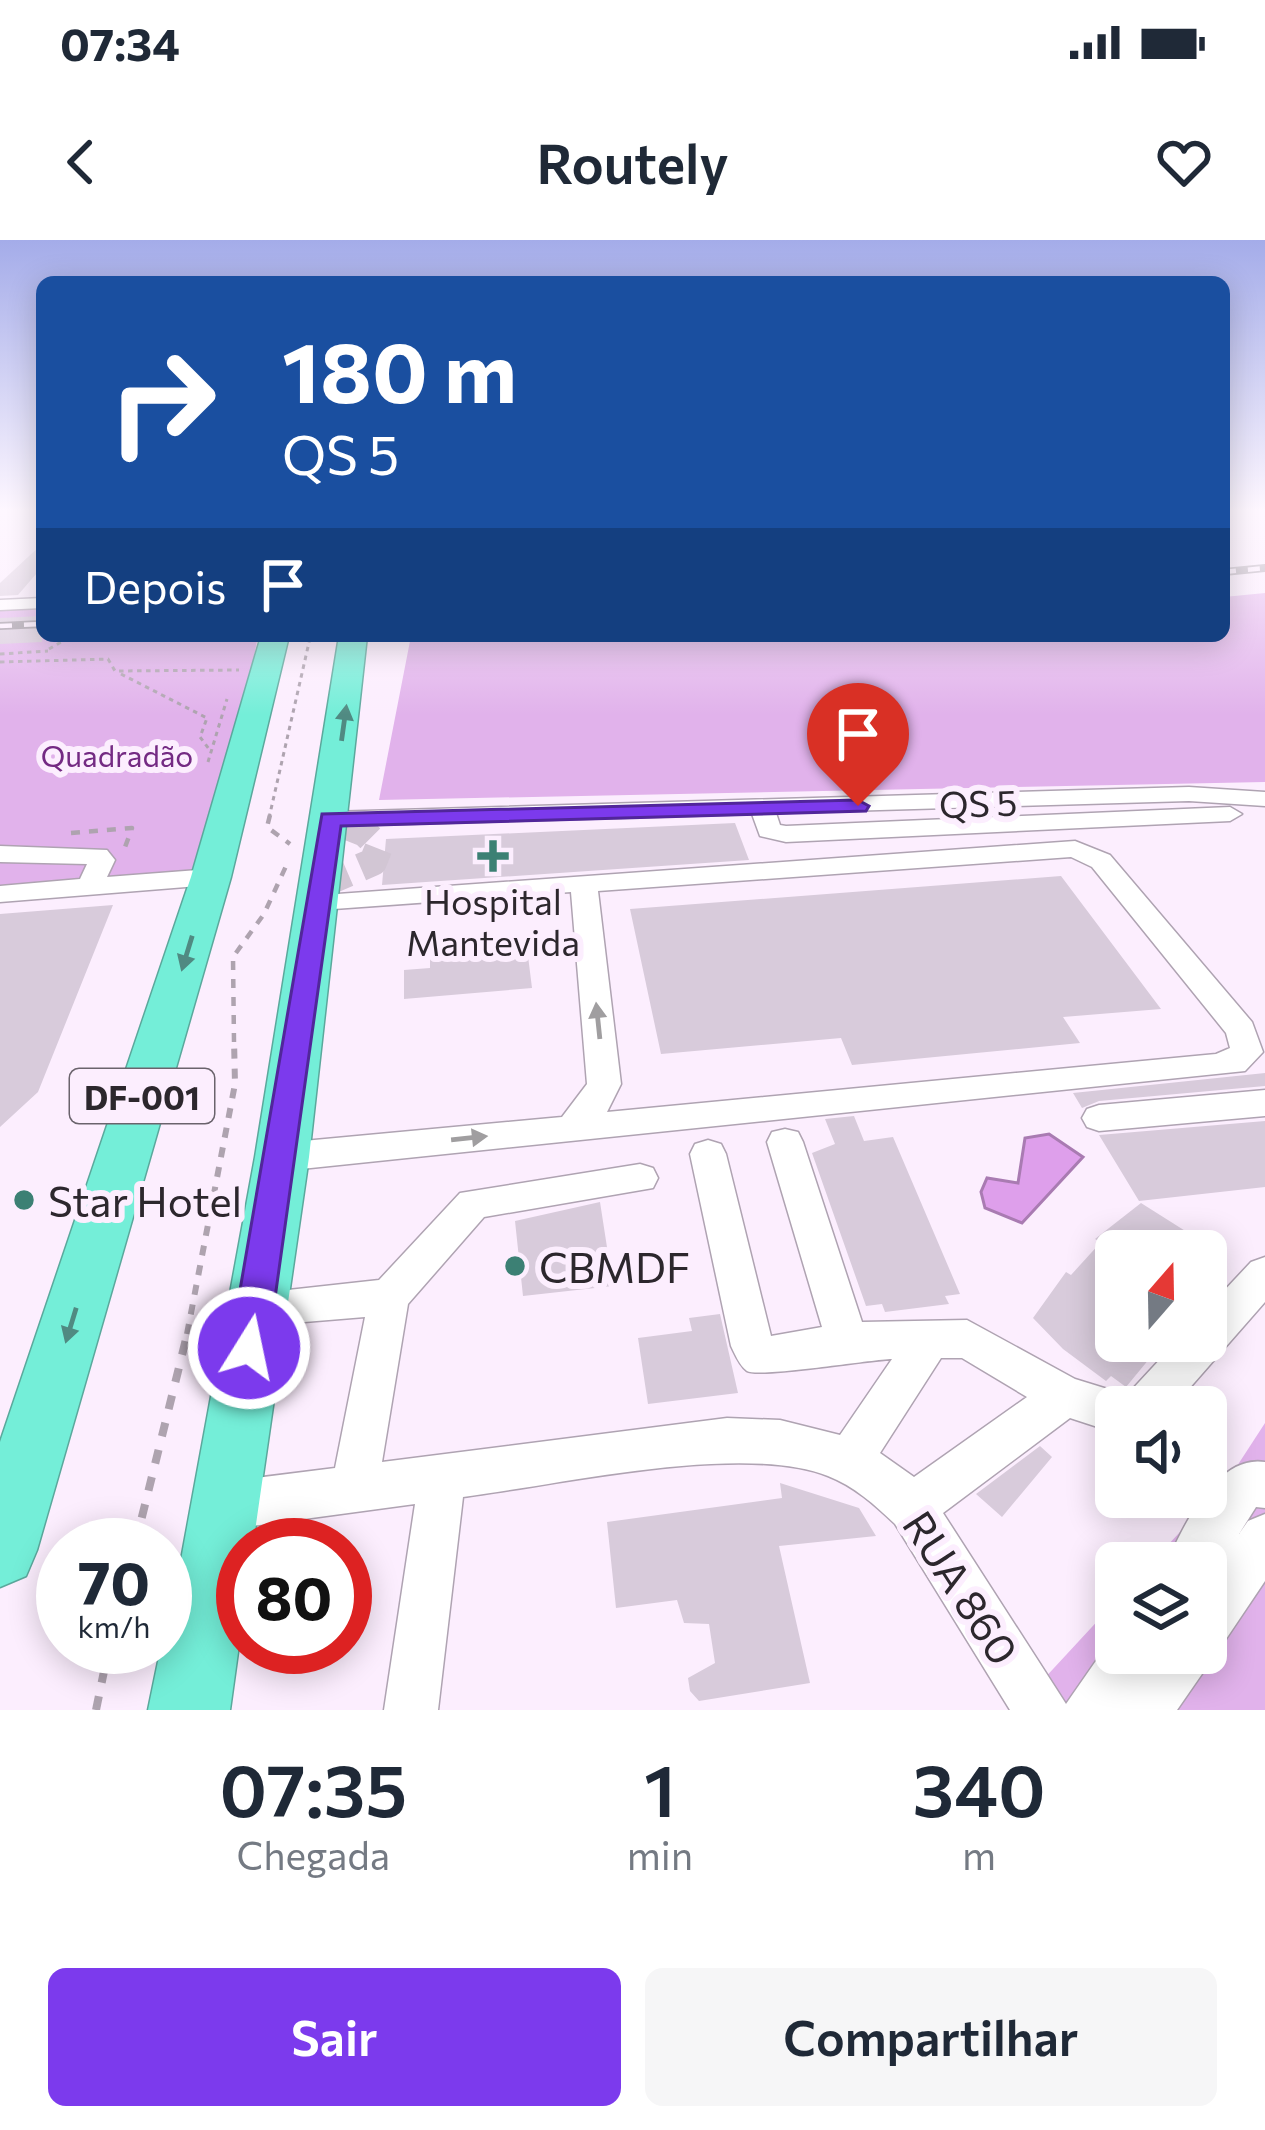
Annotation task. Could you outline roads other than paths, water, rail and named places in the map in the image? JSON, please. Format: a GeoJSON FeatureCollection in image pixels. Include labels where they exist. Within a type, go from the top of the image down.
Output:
{"type":"FeatureCollection","features":[{"type":"Feature","properties":{"kind":"highway"},"geometry":{"type":"LineString","coordinates":[[189,1710],[282,1157],[330,819],[284,646]]}},
{"type":"Feature","properties":{"kind":"highway","name":"DF-001"},"geometry":{"type":"LineString","coordinates":[[0,1550],[284,646]]}},
{"type":"Feature","properties":{"kind":"street"},"geometry":{"type":"LineString","coordinates":[[0,605],[36,600]]}},
{"type":"Feature","properties":{"kind":"street","name":"QS 5"},"geometry":{"type":"LineString","coordinates":[[330,819],[763,810],[1211,793],[1265,799]]}},
{"type":"Feature","properties":{"kind":"street"},"geometry":{"type":"LineString","coordinates":[[763,810],[769,830],[786,834],[1230,814]]}},
{"type":"Feature","properties":{"kind":"street"},"geometry":{"type":"LineString","coordinates":[[282,1157],[1216,1066],[1233,1063],[1247,1052],[1241,1030],[1109,870],[1085,851],[320,902]]}},
{"type":"Feature","properties":{"kind":"street"},"geometry":{"type":"LineString","coordinates":[[0,854],[98,856],[102,860],[90,886]]}},
{"type":"Feature","properties":{"kind":"street"},"geometry":{"type":"LineString","coordinates":[[0,894],[211,877]]}},
{"type":"Feature","properties":{"kind":"street"},"geometry":{"type":"LineString","coordinates":[[573,1126],[591,1110],[604,1084],[584,884]]}},
{"type":"Feature","properties":{"kind":"street"},"geometry":{"type":"LineString","coordinates":[[1099,1118],[1265,1103]]}},
{"type":"Feature","properties":{"kind":"street"},"geometry":{"type":"LineString","coordinates":[[785,1142],[847,1341]]}},
{"type":"Feature","properties":{"kind":"street"},"geometry":{"type":"LineString","coordinates":[[708,1154],[752,1346],[761,1357],[777,1358],[847,1341],[967,1339],[1065,1396],[1095,1405]]}},
{"type":"Feature","properties":{"kind":"street"},"geometry":{"type":"LineString","coordinates":[[354,1491],[389,1297],[473,1204],[640,1178]]}},
{"type":"Feature","properties":{"kind":"street"},"geometry":{"type":"LineString","coordinates":[[1163,1386],[1265,1274]]}},
{"type":"Feature","properties":{"kind":"street"},"geometry":{"type":"LineString","coordinates":[[256,1308],[389,1297]]}},
{"type":"Feature","properties":{"kind":"street"},"geometry":{"type":"LineString","coordinates":[[223,1507],[727,1440],[829,1451],[932,1336]]}},
{"type":"Feature","properties":{"kind":"street"},"geometry":{"type":"LineString","coordinates":[[912,1507],[1065,1396]]}},
{"type":"Feature","properties":{"kind":"street","name":"RUA 860"},"geometry":{"type":"LineString","coordinates":[[829,1451],[887,1481],[912,1507],[1041,1710]]}},
{"type":"Feature","properties":{"kind":"street"},"geometry":{"type":"LineString","coordinates":[[411,1710],[442,1480]]}},
{"type":"Feature","properties":{"kind":"street"},"geometry":{"type":"LineString","coordinates":[[1206,1542],[1240,1489],[1247,1483],[1265,1485]]}},
{"type":"Feature","properties":{"kind":"street"},"geometry":{"type":"LineString","coordinates":[[1227,1593],[1265,1538]]}},
{"type":"Feature","properties":{"kind":"street"},"geometry":{"type":"LineString","coordinates":[[1090,1710],[1115,1674]]}},
{"type":"Feature","properties":{"kind":"street"},"geometry":{"type":"LineString","coordinates":[[1144,1710],[1171,1674]]}},
{"type":"Feature","properties":{"kind":"tunnel"},"geometry":{"type":"LineString","coordinates":[[322,884],[373,862],[379,847],[365,833],[330,819]]}},
{"type":"Feature","properties":{"kind":"railway"},"geometry":{"type":"LineString","coordinates":[[0,626],[36,624]]}},
{"type":"Feature","properties":{"kind":"place","name":"Hospital Mantevida"},"geometry":{"type":"Point","coordinates":[493,856]}},
{"type":"Feature","properties":{"kind":"place","name":"Star Hotel"},"geometry":{"type":"Point","coordinates":[24,1200]}},
{"type":"Feature","properties":{"kind":"place","name":"CBMDF"},"geometry":{"type":"Point","coordinates":[515,1266]}},
{"type":"Feature","properties":{"kind":"park label","name":"Quadradão"},"geometry":{"type":"Point","coordinates":[117,754]}}]}
